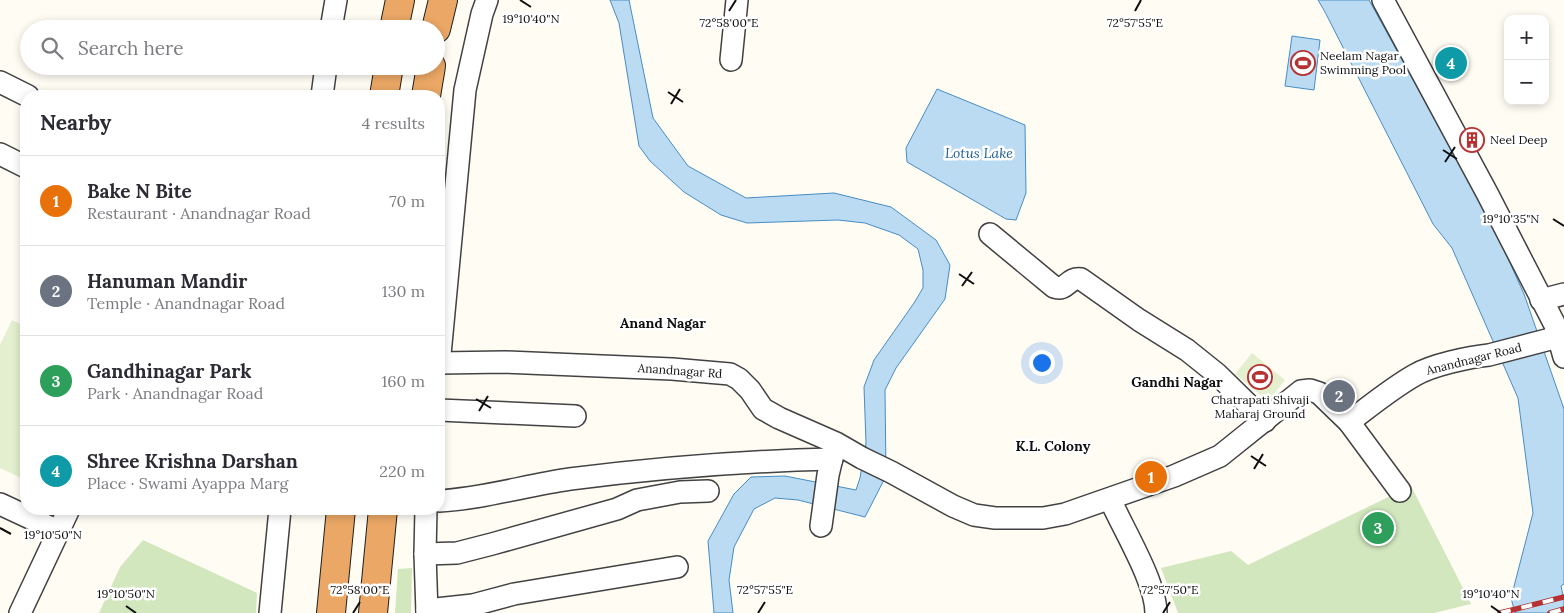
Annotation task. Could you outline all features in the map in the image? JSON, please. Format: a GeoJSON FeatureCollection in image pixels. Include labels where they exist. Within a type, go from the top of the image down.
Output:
{"type":"FeatureCollection","features":[{"type":"Feature","properties":{"kind":"highway"},"geometry":{"type":"LineString","coordinates":[[396,20],[400,0]]}},
{"type":"Feature","properties":{"kind":"highway"},"geometry":{"type":"LineString","coordinates":[[438,20],[443,0]]}},
{"type":"Feature","properties":{"kind":"highway"},"geometry":{"type":"LineString","coordinates":[[385,90],[388,75]]}},
{"type":"Feature","properties":{"kind":"highway"},"geometry":{"type":"LineString","coordinates":[[427,90],[429,75]]}},
{"type":"Feature","properties":{"kind":"highway"},"geometry":{"type":"LineString","coordinates":[[331,613],[340,515]]}},
{"type":"Feature","properties":{"kind":"highway"},"geometry":{"type":"LineString","coordinates":[[373,613],[382,515]]}},
{"type":"Feature","properties":{"kind":"street"},"geometry":{"type":"LineString","coordinates":[[333,20],[336,0]]}},
{"type":"Feature","properties":{"kind":"street"},"geometry":{"type":"LineString","coordinates":[[445,301],[465,90],[482,14],[487,0]]}},
{"type":"Feature","properties":{"kind":"street"},"geometry":{"type":"LineString","coordinates":[[731,60],[737,0]]}},
{"type":"Feature","properties":{"kind":"street"},"geometry":{"type":"LineString","coordinates":[[1383,0],[1487,193],[1541,300],[1552,339]]}},
{"type":"Feature","properties":{"kind":"street"},"geometry":{"type":"LineString","coordinates":[[323,90],[325,75]]}},
{"type":"Feature","properties":{"kind":"street"},"geometry":{"type":"LineString","coordinates":[[0,82],[20,92]]}},
{"type":"Feature","properties":{"kind":"street"},"geometry":{"type":"LineString","coordinates":[[0,96],[20,105]]}},
{"type":"Feature","properties":{"kind":"street"},"geometry":{"type":"LineString","coordinates":[[0,154],[20,164]]}},
{"type":"Feature","properties":{"kind":"street"},"geometry":{"type":"LineString","coordinates":[[990,234],[1054,287],[1062,288],[1072,279],[1081,279],[1139,320],[1187,350],[1218,374],[1265,421]]}},
{"type":"Feature","properties":{"kind":"street"},"geometry":{"type":"LineString","coordinates":[[1541,300],[1564,294]]}},
{"type":"Feature","properties":{"kind":"street","name":"Anandnagar Road"},"geometry":{"type":"LineString","coordinates":[[1348,422],[1416,374],[1430,368],[1484,356],[1486,345],[1552,339]]}},
{"type":"Feature","properties":{"kind":"street","name":"Anandnagar Rd"},"geometry":{"type":"LineString","coordinates":[[445,364],[505,362],[672,369],[730,374],[739,378],[763,409],[834,451],[862,458],[953,506],[974,515],[994,518],[1043,518],[1065,514],[1110,499]]}},
{"type":"Feature","properties":{"kind":"street"},"geometry":{"type":"LineString","coordinates":[[1156,613],[1155,600],[1145,573],[1110,499],[1174,476],[1220,456],[1301,391],[1320,392],[1348,422],[1400,491]]}},
{"type":"Feature","properties":{"kind":"street"},"geometry":{"type":"LineString","coordinates":[[445,410],[575,416]]}},
{"type":"Feature","properties":{"kind":"street"},"geometry":{"type":"LineString","coordinates":[[445,501],[594,476],[834,451],[821,526]]}},
{"type":"Feature","properties":{"kind":"street"},"geometry":{"type":"LineString","coordinates":[[425,554],[457,553],[475,549],[617,509],[637,500],[680,492],[708,491]]}},
{"type":"Feature","properties":{"kind":"street"},"geometry":{"type":"LineString","coordinates":[[0,504],[20,514]]}},
{"type":"Feature","properties":{"kind":"street"},"geometry":{"type":"LineString","coordinates":[[23,515],[58,532]]}},
{"type":"Feature","properties":{"kind":"street"},"geometry":{"type":"LineString","coordinates":[[20,613],[65,515]]}},
{"type":"Feature","properties":{"kind":"street"},"geometry":{"type":"LineString","coordinates":[[270,613],[279,515]]}},
{"type":"Feature","properties":{"kind":"street"},"geometry":{"type":"LineString","coordinates":[[426,515],[427,611],[473,605],[514,594],[677,567]]}},
{"type":"Feature","properties":{"kind":"green space"},"geometry":{"type":"Polygon","coordinates":[[[12,320],[20,324],[20,477],[0,468],[0,345],[12,320]]]}},
{"type":"Feature","properties":{"kind":"green space","name":"Chatrapati Shivaji Maharaj Ground"},"geometry":{"type":"Polygon","coordinates":[[[1252,353],[1285,380],[1268,401],[1235,374],[1252,353]]]}},
{"type":"Feature","properties":{"kind":"green space"},"geometry":{"type":"Polygon","coordinates":[[[1411,486],[1471,604],[1434,613],[1178,613],[1161,568],[1231,551],[1248,565],[1411,486]]]}},
{"type":"Feature","properties":{"kind":"green space"},"geometry":{"type":"Polygon","coordinates":[[[143,540],[257,593],[256,613],[99,613],[120,567],[143,540]]]}},
{"type":"Feature","properties":{"kind":"green space"},"geometry":{"type":"Polygon","coordinates":[[[412,568],[411,613],[395,613],[398,569],[412,568]]]}},
{"type":"Feature","properties":{"kind":"water"},"geometry":{"type":"Polygon","coordinates":[[[610,0],[629,0],[653,118],[688,166],[746,198],[834,193],[891,207],[936,240],[950,265],[945,299],[896,368],[885,390],[886,476],[865,517],[798,500],[775,498],[754,509],[734,547],[729,580],[733,613],[714,613],[708,541],[734,494],[751,477],[785,476],[856,490],[866,443],[864,387],[874,360],[923,288],[923,270],[918,249],[899,235],[865,223],[838,220],[747,223],[721,215],[684,192],[650,161],[639,146],[619,23],[610,0]]]}},
{"type":"Feature","properties":{"kind":"water"},"geometry":{"type":"Polygon","coordinates":[[[1318,0],[1369,0],[1492,223],[1524,294],[1564,409],[1564,584],[1561,586],[1564,613],[1515,613],[1511,598],[1533,513],[1518,398],[1452,248],[1433,224],[1318,0]]]}},
{"type":"Feature","properties":{"kind":"water","name":"Neelam Nagar Swimming Pool"},"geometry":{"type":"Polygon","coordinates":[[[1292,36],[1320,40],[1314,90],[1285,86],[1292,36]]]}},
{"type":"Feature","properties":{"kind":"water","name":"Lotus Lake"},"geometry":{"type":"Polygon","coordinates":[[[937,89],[1025,125],[1026,193],[1016,220],[1006,219],[907,162],[906,148],[937,89]]]}},
{"type":"Feature","properties":{"kind":"railway"},"geometry":{"type":"LineString","coordinates":[[1500,613],[1564,597]]}},
{"type":"Feature","properties":{"kind":"railway"},"geometry":{"type":"LineString","coordinates":[[1550,613],[1564,609]]}},
{"type":"Feature","properties":{"kind":"place","name":"Neelam Nagar Swimming Pool"},"geometry":{"type":"Point","coordinates":[1303,63]}},
{"type":"Feature","properties":{"kind":"place","name":"Shree Krishna Darshan"},"geometry":{"type":"Point","coordinates":[1451,63]}},
{"type":"Feature","properties":{"kind":"place","name":"Neel Deep"},"geometry":{"type":"Point","coordinates":[1472,140]}},
{"type":"Feature","properties":{"kind":"place","name":"Chatrapati Shivaji Maharaj Ground"},"geometry":{"type":"Point","coordinates":[1260,377]}},
{"type":"Feature","properties":{"kind":"place","name":"Hanuman Mandir"},"geometry":{"type":"Point","coordinates":[1339,396]}},
{"type":"Feature","properties":{"kind":"place","name":"Bake N Bite"},"geometry":{"type":"Point","coordinates":[1151,477]}},
{"type":"Feature","properties":{"kind":"place","name":"Gandhinagar Park"},"geometry":{"type":"Point","coordinates":[1378,528]}},
{"type":"Feature","properties":{"kind":"district","name":"Anand Nagar"},"geometry":{"type":"Point","coordinates":[663,323]}},
{"type":"Feature","properties":{"kind":"district","name":"Gandhi Nagar"},"geometry":{"type":"Point","coordinates":[1177,382]}},
{"type":"Feature","properties":{"kind":"district","name":"K.L. Colony"},"geometry":{"type":"Point","coordinates":[1053,446]}}]}
